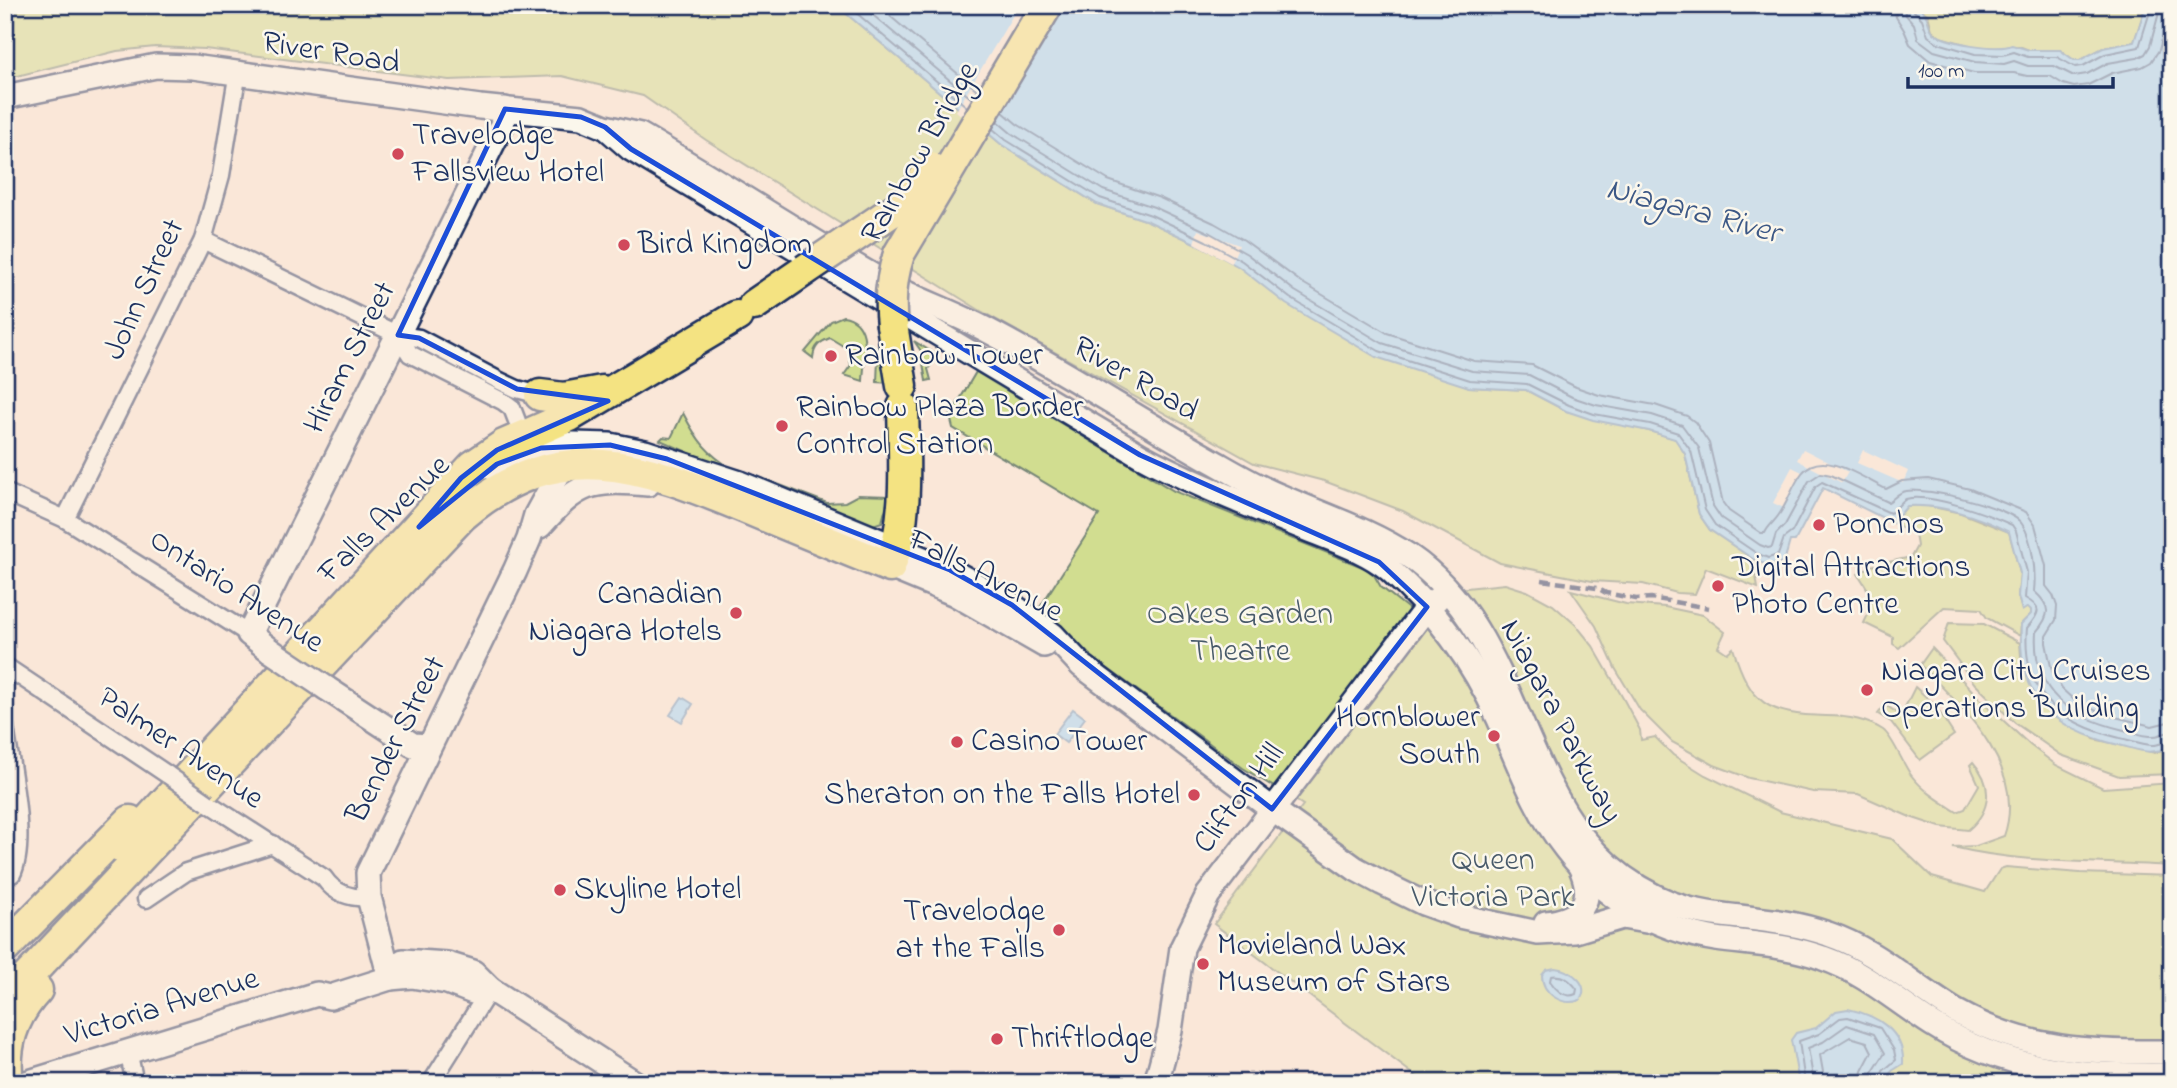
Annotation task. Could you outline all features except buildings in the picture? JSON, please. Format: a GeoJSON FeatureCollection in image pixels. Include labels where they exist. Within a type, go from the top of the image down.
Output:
{"type":"FeatureCollection","features":[{"type":"Feature","properties":{"kind":"highway","name":"Rainbow Bridge"},"geometry":{"type":"LineString","coordinates":[[629,381],[745,311],[903,204],[915,192],[1028,5]]}},
{"type":"Feature","properties":{"kind":"highway","name":"Rainbow Bridge"},"geometry":{"type":"LineString","coordinates":[[893,558],[904,501],[903,397],[892,325],[891,282],[899,254],[1047,5]]}},
{"type":"Feature","properties":{"kind":"highway"},"geometry":{"type":"LineString","coordinates":[[540,395],[577,397],[611,389],[629,381]]}},
{"type":"Feature","properties":{"kind":"highway"},"geometry":{"type":"LineString","coordinates":[[419,527],[435,505],[461,478],[511,433],[561,422],[629,381]]}},
{"type":"Feature","properties":{"kind":"highway","name":"Falls Avenue"},"geometry":{"type":"LineString","coordinates":[[5,978],[183,795],[462,516],[510,484],[569,455],[668,477],[893,558]]}},
{"type":"Feature","properties":{"kind":"highway","name":"Falls Avenue"},"geometry":{"type":"LineString","coordinates":[[5,1003],[183,795],[419,527]]}},
{"type":"Feature","properties":{"kind":"highway"},"geometry":{"type":"LineString","coordinates":[[5,948],[124,825],[183,795]]}},
{"type":"Feature","properties":{"kind":"highway"},"geometry":{"type":"LineString","coordinates":[[8,1083],[6,1052],[16,1019],[31,996],[170,845],[183,795]]}},
{"type":"Feature","properties":{"kind":"main road","name":"River Road"},"geometry":{"type":"LineString","coordinates":[[5,96],[156,66],[238,71],[376,93],[581,117],[605,127],[640,135],[881,281],[981,327],[1170,438],[1260,487],[1353,525],[1395,547],[1432,572],[1447,590]]}},
{"type":"Feature","properties":{"kind":"main road","name":"Hiram Street"},"geometry":{"type":"LineString","coordinates":[[249,634],[502,125],[505,108]]}},
{"type":"Feature","properties":{"kind":"main road","name":"River Road"},"geometry":{"type":"LineString","coordinates":[[605,127],[631,149],[1140,455],[1190,481],[1379,562],[1427,607]]}},
{"type":"Feature","properties":{"kind":"main road","name":"Falls Avenue"},"geometry":{"type":"LineString","coordinates":[[419,527],[467,485],[497,464],[541,448],[569,455],[629,448],[740,483],[893,558],[1081,664],[1272,809],[1356,869],[1382,883],[1442,910],[1538,933],[1564,933],[1607,920],[1632,918],[1678,930]]}},
{"type":"Feature","properties":{"kind":"main road","name":"Bender Street"},"geometry":{"type":"LineString","coordinates":[[388,971],[369,897],[368,873],[371,864],[529,538],[536,515],[569,455]]}},
{"type":"Feature","properties":{"kind":"main road","name":"Bender Street"},"geometry":{"type":"LineString","coordinates":[[529,538],[560,502],[587,486],[618,482],[701,489]]}},
{"type":"Feature","properties":{"kind":"main road","name":"Clifton Hill"},"geometry":{"type":"LineString","coordinates":[[1156,1083],[1170,1031],[1182,948],[1208,895],[1427,607],[1447,590]]}},
{"type":"Feature","properties":{"kind":"main road","name":"Niagara Parkway"},"geometry":{"type":"LineString","coordinates":[[1447,590],[1471,620],[1497,665],[1552,788],[1571,823],[1602,860],[1635,886],[1687,909],[1783,922],[1841,939],[1884,962],[1956,1011],[2010,1036],[2044,1046],[2077,1050],[2172,1052]]}},
{"type":"Feature","properties":{"kind":"main road","name":"Niagara Parkway"},"geometry":{"type":"LineString","coordinates":[[1427,607],[1451,637],[1485,691],[1529,789],[1557,836],[1578,864],[1618,900],[1646,917],[1678,930],[1718,939],[1788,947],[1824,958],[1857,973],[1946,1033],[2015,1062],[2076,1074],[2172,1076]]}},
{"type":"Feature","properties":{"kind":"main road","name":"Ontario Avenue"},"geometry":{"type":"LineString","coordinates":[[249,634],[413,745],[429,746]]}},
{"type":"Feature","properties":{"kind":"main road","name":"Falls Avenue"},"geometry":{"type":"LineString","coordinates":[[1504,926],[1560,921],[1578,911],[1585,903],[1587,893],[1578,864]]}},
{"type":"Feature","properties":{"kind":"main road","name":"Victoria Avenue"},"geometry":{"type":"LineString","coordinates":[[26,1083],[317,994],[326,982],[388,971],[411,960],[447,964],[473,972],[490,989],[628,1081]]}},
{"type":"Feature","properties":{"kind":"street","name":"John Street"},"geometry":{"type":"LineString","coordinates":[[65,519],[203,240],[221,176],[238,71]]}},
{"type":"Feature","properties":{"kind":"street"},"geometry":{"type":"LineString","coordinates":[[203,240],[398,335],[419,338],[500,382],[540,395]]}},
{"type":"Feature","properties":{"kind":"street"},"geometry":{"type":"LineString","coordinates":[[398,335],[410,354],[512,408],[511,433]]}},
{"type":"Feature","properties":{"kind":"street","name":"Ontario Avenue"},"geometry":{"type":"LineString","coordinates":[[5,492],[65,519],[249,634]]}},
{"type":"Feature","properties":{"kind":"street","name":"Palmer Avenue"},"geometry":{"type":"LineString","coordinates":[[5,666],[183,795],[273,844],[324,878],[330,888],[358,898],[369,897]]}},
{"type":"Feature","properties":{"kind":"street"},"geometry":{"type":"LineString","coordinates":[[5,726],[20,840],[19,862],[12,874],[5,876]]}},
{"type":"Feature","properties":{"kind":"street"},"geometry":{"type":"LineString","coordinates":[[146,900],[186,872],[273,844]]}},
{"type":"Feature","properties":{"kind":"street"},"geometry":{"type":"LineString","coordinates":[[431,1083],[490,989]]}},
{"type":"Feature","properties":{"kind":"street"},"geometry":{"type":"LineString","coordinates":[[128,1051],[135,1083]]}},
{"type":"Feature","properties":{"kind":"highlighted area"},"geometry":{"type":"Polygon","coordinates":[[[505,109],[524,110],[581,117],[605,127],[631,149],[1140,455],[1379,562],[1427,607],[1272,809],[1012,605],[950,570],[667,459],[610,445],[541,448],[497,464],[419,527],[461,478],[497,450],[608,401],[517,389],[419,338],[398,335],[505,109]]]}},
{"type":"Feature","properties":{"kind":"green space"},"geometry":{"type":"Polygon","coordinates":[[[5,5],[836,5],[1002,145],[1097,204],[1148,221],[1203,247],[1469,387],[1526,390],[1566,411],[1676,439],[1685,454],[1699,514],[1710,530],[1753,559],[1758,588],[1706,568],[1695,594],[1677,593],[1643,584],[1592,581],[1500,563],[1403,511],[1324,481],[1254,463],[981,311],[706,140],[643,96],[562,76],[449,80],[205,49],[155,47],[117,51],[5,79],[5,5]]]}},
{"type":"Feature","properties":{"kind":"green space"},"geometry":{"type":"Polygon","coordinates":[[[1916,5],[2146,5],[2134,42],[2103,48],[2080,60],[2074,60],[2060,50],[2029,50],[2019,46],[1976,47],[1940,37],[1932,30],[1928,15],[1916,5]]]}},
{"type":"Feature","properties":{"kind":"green space"},"geometry":{"type":"Polygon","coordinates":[[[843,316],[853,319],[863,332],[863,381],[844,375],[851,365],[848,349],[830,338],[818,345],[813,358],[805,352],[831,321],[843,316]]]}},
{"type":"Feature","properties":{"kind":"green space"},"geometry":{"type":"Polygon","coordinates":[[[879,333],[889,383],[877,382],[879,333]]]}},
{"type":"Feature","properties":{"kind":"green space"},"geometry":{"type":"Polygon","coordinates":[[[914,341],[935,354],[936,357],[928,369],[931,380],[926,381],[921,351],[914,341]]]}},
{"type":"Feature","properties":{"kind":"green space","name":"Queen Victoria Park"},"geometry":{"type":"Polygon","coordinates":[[[976,372],[1174,491],[1365,568],[1374,575],[1381,587],[1415,614],[1447,590],[1505,584],[1527,591],[1553,605],[1576,625],[1593,646],[1640,730],[1641,740],[1655,737],[1673,755],[1705,775],[1780,812],[1892,839],[1932,877],[1985,892],[2000,869],[2006,867],[2172,876],[2172,1083],[1425,1083],[1214,924],[1303,805],[1243,768],[1035,615],[1099,515],[953,428],[950,416],[976,372]]]}},
{"type":"Feature","properties":{"kind":"green space"},"geometry":{"type":"Polygon","coordinates":[[[683,413],[704,446],[734,470],[738,469],[827,503],[845,502],[858,495],[889,496],[882,522],[864,528],[703,462],[701,458],[660,440],[663,437],[671,438],[683,413]]]}},
{"type":"Feature","properties":{"kind":"green space"},"geometry":{"type":"Polygon","coordinates":[[[1923,505],[1961,513],[2009,532],[2020,573],[2018,596],[2022,610],[2028,607],[2031,609],[2031,614],[2021,624],[2020,636],[1987,618],[1981,609],[1944,607],[1899,648],[1893,644],[1893,637],[1864,623],[1871,598],[1858,574],[1871,566],[1911,557],[1917,546],[1915,534],[1893,523],[1907,506],[1923,505]]]}},
{"type":"Feature","properties":{"kind":"green space"},"geometry":{"type":"Polygon","coordinates":[[[1571,590],[1626,604],[1665,607],[1703,615],[1725,632],[1718,647],[1727,653],[1733,648],[1747,682],[1764,703],[1789,713],[1848,718],[1876,726],[1890,738],[1916,781],[1957,812],[1965,809],[1979,785],[1970,765],[1973,762],[1980,770],[1987,788],[1982,814],[1968,830],[1940,827],[1858,794],[1813,792],[1749,778],[1714,765],[1672,742],[1640,710],[1615,668],[1596,626],[1571,590]]]}},
{"type":"Feature","properties":{"kind":"green space"},"geometry":{"type":"Polygon","coordinates":[[[1949,623],[1984,624],[2020,643],[2021,656],[2094,739],[2155,753],[2172,746],[2172,774],[2119,776],[2061,755],[2015,723],[1975,684],[1943,641],[1949,623]]]}},
{"type":"Feature","properties":{"kind":"green space"},"geometry":{"type":"Polygon","coordinates":[[[1932,648],[1981,700],[2056,765],[2103,788],[2172,783],[2172,866],[2033,859],[1953,847],[1976,846],[2004,836],[2009,811],[2007,786],[1999,763],[1972,720],[1920,665],[1932,648]]]}},
{"type":"Feature","properties":{"kind":"green space"},"geometry":{"type":"Polygon","coordinates":[[[1915,687],[1934,704],[1954,735],[1920,760],[1891,722],[1878,714],[1885,705],[1901,715],[1915,687]]]}},
{"type":"Feature","properties":{"kind":"water","name":"Niagara River"},"geometry":{"type":"Polygon","coordinates":[[[836,5],[1916,5],[1926,16],[1933,32],[1948,40],[1984,46],[2012,45],[2029,50],[2060,50],[2074,60],[2080,60],[2103,48],[2134,42],[2146,5],[2172,5],[2172,746],[2146,752],[2095,738],[2074,730],[2043,706],[2032,690],[2025,671],[2021,650],[2021,624],[2031,614],[2031,610],[2028,607],[2022,611],[2018,596],[2020,573],[2009,532],[1985,521],[1933,507],[1907,506],[1893,523],[1823,488],[1795,541],[1790,541],[1784,562],[1767,565],[1753,559],[1710,530],[1699,514],[1685,454],[1675,439],[1593,420],[1566,411],[1526,390],[1469,387],[1376,357],[1286,304],[1239,267],[1148,221],[1097,204],[1002,145],[836,5]]]}},
{"type":"Feature","properties":{"kind":"water"},"geometry":{"type":"Polygon","coordinates":[[[682,697],[693,704],[682,722],[670,715],[682,697]]]}},
{"type":"Feature","properties":{"kind":"water"},"geometry":{"type":"Polygon","coordinates":[[[1073,709],[1085,718],[1066,743],[1054,734],[1073,709]]]}},
{"type":"Feature","properties":{"kind":"water"},"geometry":{"type":"Polygon","coordinates":[[[1555,968],[1578,979],[1583,989],[1580,1000],[1561,1000],[1546,988],[1542,975],[1546,970],[1555,968]]]}},
{"type":"Feature","properties":{"kind":"water"},"geometry":{"type":"Polygon","coordinates":[[[1848,1009],[1869,1015],[1887,1026],[1899,1042],[1903,1064],[1892,1071],[1883,1083],[1799,1083],[1791,1040],[1796,1033],[1816,1028],[1836,1011],[1848,1009]]]}},
{"type":"Feature","properties":{"kind":"pier"},"geometry":{"type":"Polygon","coordinates":[[[1019,5],[1066,5],[987,137],[956,111],[1019,5]]]}},
{"type":"Feature","properties":{"kind":"pier"},"geometry":{"type":"Polygon","coordinates":[[[1198,230],[1239,245],[1231,263],[1194,243],[1198,230]]]}},
{"type":"Feature","properties":{"kind":"pier"},"geometry":{"type":"Polygon","coordinates":[[[1803,449],[1848,472],[1842,483],[1797,460],[1803,449]]]}},
{"type":"Feature","properties":{"kind":"pier"},"geometry":{"type":"Polygon","coordinates":[[[1863,450],[1908,471],[1903,483],[1857,463],[1863,450]]]}},
{"type":"Feature","properties":{"kind":"pier"},"geometry":{"type":"Polygon","coordinates":[[[1792,467],[1802,472],[1784,508],[1773,503],[1792,467]]]}},
{"type":"Feature","properties":{"kind":"railway"},"geometry":{"type":"LineString","coordinates":[[1542,580],[1597,588],[1606,593],[1636,599],[1651,598],[1709,608]]}},
{"type":"Feature","properties":{"kind":"place","name":"Travelodge Fallsview Hotel"},"geometry":{"type":"Point","coordinates":[398,154]}},
{"type":"Feature","properties":{"kind":"place","name":"Bird Kingdom"},"geometry":{"type":"Point","coordinates":[624,245]}},
{"type":"Feature","properties":{"kind":"place","name":"Rainbow Tower"},"geometry":{"type":"Point","coordinates":[831,356]}},
{"type":"Feature","properties":{"kind":"place","name":"Rainbow Plaza Border Control Station"},"geometry":{"type":"Point","coordinates":[782,426]}},
{"type":"Feature","properties":{"kind":"place","name":"Ponchos"},"geometry":{"type":"Point","coordinates":[1819,525]}},
{"type":"Feature","properties":{"kind":"place","name":"Digital Attractions Photo Centre"},"geometry":{"type":"Point","coordinates":[1718,586]}},
{"type":"Feature","properties":{"kind":"place","name":"Canadian Niagara Hotels"},"geometry":{"type":"Point","coordinates":[736,613]}},
{"type":"Feature","properties":{"kind":"place","name":"Niagara City Cruises Operations Building"},"geometry":{"type":"Point","coordinates":[1867,690]}},
{"type":"Feature","properties":{"kind":"place","name":"Hornblower South"},"geometry":{"type":"Point","coordinates":[1494,736]}},
{"type":"Feature","properties":{"kind":"place","name":"Casino Tower"},"geometry":{"type":"Point","coordinates":[957,742]}},
{"type":"Feature","properties":{"kind":"place","name":"Sheraton on the Falls Hotel"},"geometry":{"type":"Point","coordinates":[1194,795]}},
{"type":"Feature","properties":{"kind":"place","name":"Skyline Hotel"},"geometry":{"type":"Point","coordinates":[560,890]}},
{"type":"Feature","properties":{"kind":"place","name":"Travelodge at the Falls"},"geometry":{"type":"Point","coordinates":[1059,930]}},
{"type":"Feature","properties":{"kind":"place","name":"Movieland Wax Museum of Stars"},"geometry":{"type":"Point","coordinates":[1203,964]}},
{"type":"Feature","properties":{"kind":"place","name":"Thriftlodge"},"geometry":{"type":"Point","coordinates":[997,1039]}},
{"type":"Feature","properties":{"kind":"park label","name":"Oakes Garden Theatre"},"geometry":{"type":"Point","coordinates":[1240,634]}}]}
